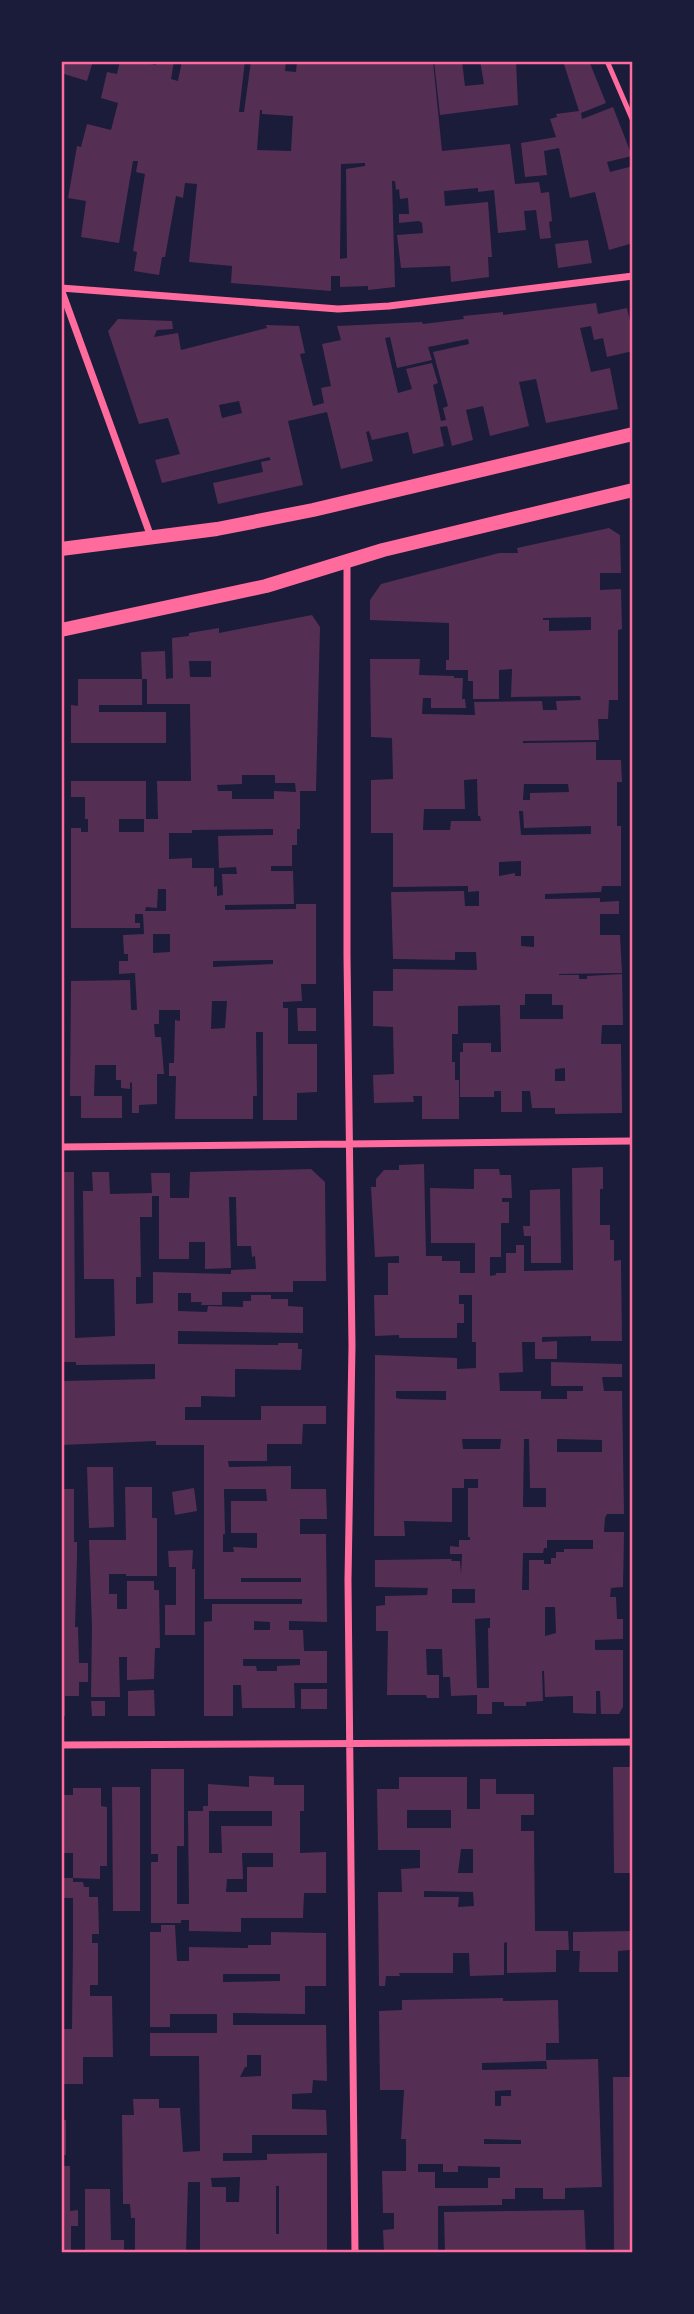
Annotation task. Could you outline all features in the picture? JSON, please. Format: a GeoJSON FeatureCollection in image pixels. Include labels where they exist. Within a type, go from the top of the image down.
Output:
{"type":"FeatureCollection","features":[{"type":"Feature","properties":{"kind":"main road"},"geometry":{"type":"LineString","coordinates":[[61,549],[217,529],[313,510],[633,434]]}},
{"type":"Feature","properties":{"kind":"main road"},"geometry":{"type":"LineString","coordinates":[[61,630],[266,586],[383,550],[633,490]]}},
{"type":"Feature","properties":{"kind":"street"},"geometry":{"type":"LineString","coordinates":[[151,537],[61,289],[338,309],[389,306],[633,276]]}},
{"type":"Feature","properties":{"kind":"street"},"geometry":{"type":"LineString","coordinates":[[347,561],[352,1346],[348,1580],[355,2253]]}},
{"type":"Feature","properties":{"kind":"street"},"geometry":{"type":"LineString","coordinates":[[61,1147],[633,1141]]}},
{"type":"Feature","properties":{"kind":"street"},"geometry":{"type":"LineString","coordinates":[[61,1745],[633,1742]]}},
{"type":"Feature","properties":{"kind":"lane"},"geometry":{"type":"LineString","coordinates":[[607,61],[633,121]]}},
{"type":"Feature","properties":{"kind":"building"},"geometry":{"type":"Polygon","coordinates":[[[61,61],[93,61],[87,81],[61,73],[61,61]]]}},
{"type":"Feature","properties":{"kind":"building"},"geometry":{"type":"Polygon","coordinates":[[[120,61],[145,61],[144,63],[156,65],[157,61],[174,61],[171,79],[178,81],[182,61],[245,61],[239,112],[244,112],[251,61],[286,61],[285,71],[296,72],[297,61],[433,61],[442,151],[510,144],[515,184],[539,182],[541,193],[549,192],[551,238],[540,239],[536,210],[524,211],[526,230],[498,233],[494,190],[478,192],[478,188],[444,191],[445,206],[488,202],[492,257],[488,257],[489,277],[451,282],[450,266],[401,268],[397,235],[423,233],[422,223],[399,223],[399,214],[409,214],[408,198],[400,199],[399,189],[396,190],[395,181],[392,181],[395,287],[368,290],[368,286],[340,287],[340,276],[331,276],[331,291],[231,283],[232,266],[189,262],[197,184],[185,183],[183,198],[176,196],[159,275],[134,271],[137,252],[133,251],[145,174],[136,172],[138,161],[133,161],[119,243],[81,237],[86,201],[68,198],[77,146],[81,147],[87,124],[111,130],[118,103],[101,98],[107,72],[117,74],[120,61]],[[260,110],[257,150],[291,151],[293,116],[262,114],[260,110]],[[365,163],[341,164],[340,259],[347,258],[346,169],[365,166],[365,163]]]}},
{"type":"Feature","properties":{"kind":"building"},"geometry":{"type":"Polygon","coordinates":[[[434,61],[462,61],[465,86],[484,84],[480,61],[516,61],[518,105],[440,115],[434,61]]]}},
{"type":"Feature","properties":{"kind":"building"},"geometry":{"type":"Polygon","coordinates":[[[563,61],[589,61],[606,103],[581,113],[582,119],[613,107],[632,156],[607,162],[610,172],[633,166],[633,243],[609,250],[595,192],[570,198],[559,148],[544,151],[547,175],[525,177],[521,143],[556,137],[550,119],[557,117],[556,114],[579,111],[563,61]]]}},
{"type":"Feature","properties":{"kind":"building"},"geometry":{"type":"Polygon","coordinates":[[[588,240],[592,263],[558,268],[555,244],[588,240]]]}},
{"type":"Feature","properties":{"kind":"building"},"geometry":{"type":"Polygon","coordinates":[[[596,303],[598,314],[627,308],[633,334],[633,351],[607,357],[603,338],[594,340],[591,326],[580,328],[591,372],[610,368],[618,409],[546,423],[536,379],[519,382],[529,426],[490,436],[483,406],[466,410],[473,440],[452,446],[447,426],[440,427],[444,446],[413,454],[408,432],[372,440],[369,431],[366,432],[373,461],[341,469],[327,412],[288,421],[303,485],[218,504],[213,483],[263,472],[261,462],[271,460],[269,457],[162,483],[155,460],[180,454],[168,418],[139,424],[108,331],[118,319],[172,321],[173,329],[157,330],[154,337],[178,333],[181,350],[267,328],[266,325],[299,326],[305,353],[300,354],[313,406],[324,403],[321,388],[331,386],[322,344],[341,340],[337,326],[423,324],[464,319],[463,316],[503,312],[503,315],[596,303]],[[390,337],[385,338],[398,393],[412,389],[406,369],[432,363],[438,383],[433,385],[441,421],[446,420],[443,408],[448,406],[433,352],[469,344],[468,339],[428,347],[432,360],[397,368],[390,337]],[[239,401],[219,405],[222,418],[242,413],[239,401]]]}},
{"type":"Feature","properties":{"kind":"building"},"geometry":{"type":"Polygon","coordinates":[[[609,528],[620,535],[621,573],[600,573],[600,590],[621,589],[618,700],[609,700],[608,719],[598,719],[599,740],[523,743],[596,742],[596,760],[621,760],[622,782],[617,782],[617,826],[621,826],[621,886],[602,886],[601,892],[545,894],[545,899],[600,898],[600,902],[619,901],[619,914],[600,914],[600,935],[620,935],[622,973],[559,975],[579,975],[579,979],[587,979],[587,976],[622,974],[623,1025],[602,1025],[601,1044],[621,1044],[622,1113],[555,1114],[555,1108],[532,1108],[530,1091],[522,1091],[522,1112],[501,1112],[501,1091],[494,1091],[494,1097],[460,1097],[460,1052],[463,1052],[463,1043],[491,1043],[491,1052],[501,1052],[500,1005],[458,1006],[458,1034],[452,1034],[452,1062],[455,1062],[455,1080],[459,1080],[459,1119],[422,1119],[422,1096],[413,1096],[414,1102],[374,1103],[373,1075],[394,1074],[393,1027],[373,1026],[373,991],[393,991],[393,969],[477,970],[476,952],[455,952],[455,960],[393,959],[391,892],[464,891],[465,906],[479,906],[479,891],[468,892],[468,886],[393,887],[393,833],[371,833],[371,780],[393,779],[392,738],[371,737],[370,659],[420,659],[419,675],[463,678],[462,699],[465,699],[466,708],[431,708],[431,698],[423,698],[422,714],[475,715],[474,702],[542,701],[543,710],[557,710],[556,701],[581,700],[580,696],[511,697],[512,669],[499,670],[499,699],[473,699],[473,681],[468,681],[468,670],[446,670],[446,660],[449,660],[449,623],[370,620],[370,600],[381,584],[499,553],[518,553],[517,548],[609,528]],[[591,617],[543,620],[549,620],[549,631],[591,630],[591,617]],[[477,779],[464,780],[465,809],[424,809],[423,830],[450,830],[451,821],[481,821],[478,816],[477,779]],[[524,784],[523,800],[530,800],[530,793],[569,792],[568,784],[524,784]],[[519,811],[521,835],[591,834],[591,826],[524,828],[523,811],[519,811]],[[521,861],[499,862],[499,876],[515,873],[515,876],[521,876],[521,861]],[[521,936],[521,946],[534,947],[534,936],[521,936]],[[525,994],[525,1005],[520,1005],[520,1019],[563,1019],[563,1005],[552,1005],[552,994],[525,994]],[[565,1068],[555,1069],[555,1081],[565,1081],[565,1068]]]}},
{"type":"Feature","properties":{"kind":"building"},"geometry":{"type":"Polygon","coordinates":[[[312,615],[320,627],[316,791],[300,791],[300,829],[297,829],[297,845],[292,845],[292,866],[271,866],[271,871],[293,871],[294,904],[225,905],[225,910],[296,909],[296,904],[316,904],[316,984],[301,984],[302,1001],[283,1002],[283,1008],[288,1008],[288,1044],[317,1044],[317,1092],[297,1093],[297,1120],[263,1120],[263,1032],[256,1032],[257,1096],[253,1096],[253,1119],[175,1119],[176,1076],[169,1076],[169,1063],[174,1063],[175,1020],[180,1021],[180,1010],[159,1010],[159,1024],[154,1024],[155,1037],[161,1037],[164,1074],[157,1074],[157,1104],[139,1105],[139,1113],[132,1113],[132,1082],[130,1089],[121,1088],[121,1080],[116,1080],[116,1065],[95,1065],[94,1096],[122,1096],[122,1118],[81,1118],[81,1096],[70,1096],[71,981],[130,980],[131,1010],[137,1010],[135,973],[119,974],[119,961],[128,961],[128,954],[124,954],[123,935],[144,934],[143,914],[135,914],[135,923],[140,923],[140,928],[71,928],[71,828],[81,828],[81,832],[88,832],[88,819],[85,819],[85,797],[71,797],[71,781],[146,781],[146,819],[158,819],[157,781],[191,781],[190,704],[147,704],[147,679],[142,679],[141,652],[165,651],[166,679],[173,678],[172,638],[219,628],[219,633],[312,615]],[[189,661],[190,677],[211,677],[211,661],[189,661]],[[242,775],[242,784],[217,785],[218,791],[232,791],[232,799],[274,799],[274,791],[296,792],[295,783],[275,783],[275,775],[242,775]],[[119,819],[119,832],[144,832],[144,819],[119,819]],[[273,829],[192,830],[192,833],[169,833],[169,859],[192,858],[192,868],[214,868],[217,896],[223,895],[222,874],[237,874],[236,867],[219,868],[218,836],[273,835],[273,829]],[[158,889],[157,908],[146,907],[145,911],[166,911],[166,889],[158,889]],[[153,934],[153,953],[170,952],[170,934],[153,934]],[[273,960],[213,961],[213,967],[273,964],[273,960]],[[212,1001],[211,1029],[225,1028],[227,1001],[212,1001]]]}},
{"type":"Feature","properties":{"kind":"building"},"geometry":{"type":"Polygon","coordinates":[[[78,679],[142,679],[142,705],[99,705],[99,712],[166,712],[166,743],[71,743],[71,705],[78,706],[78,679]]]}},
{"type":"Feature","properties":{"kind":"building"},"geometry":{"type":"Polygon","coordinates":[[[297,1008],[316,1008],[316,1031],[298,1031],[297,1008]]]}},
{"type":"Feature","properties":{"kind":"building"},"geometry":{"type":"Polygon","coordinates":[[[424,1164],[426,1256],[442,1256],[442,1261],[460,1261],[460,1273],[475,1273],[475,1243],[431,1243],[430,1188],[474,1189],[474,1169],[499,1169],[500,1175],[511,1175],[512,1198],[502,1198],[502,1202],[509,1202],[509,1223],[501,1223],[501,1257],[490,1257],[490,1276],[506,1273],[506,1253],[516,1253],[516,1245],[524,1245],[524,1271],[573,1270],[572,1168],[603,1167],[600,1225],[610,1225],[610,1240],[614,1240],[614,1261],[621,1260],[622,1341],[591,1341],[591,1336],[542,1337],[542,1342],[557,1341],[557,1359],[535,1359],[535,1342],[522,1342],[523,1372],[499,1373],[500,1391],[541,1391],[541,1399],[567,1399],[567,1391],[583,1391],[583,1386],[551,1386],[551,1362],[622,1364],[622,1377],[602,1377],[604,1391],[622,1391],[624,1514],[607,1514],[604,1532],[624,1532],[623,1587],[611,1588],[610,1597],[616,1597],[617,1619],[623,1619],[623,1639],[595,1640],[595,1650],[623,1650],[623,1707],[619,1714],[601,1714],[600,1691],[596,1691],[596,1714],[573,1713],[573,1696],[545,1697],[542,1671],[543,1701],[526,1702],[526,1706],[504,1706],[504,1702],[492,1702],[492,1714],[477,1714],[477,1695],[451,1696],[450,1677],[443,1677],[442,1649],[426,1649],[427,1675],[439,1675],[439,1698],[427,1698],[426,1695],[387,1695],[388,1631],[376,1631],[376,1606],[385,1605],[385,1596],[427,1595],[428,1588],[375,1587],[375,1560],[452,1559],[451,1561],[460,1561],[461,1574],[462,1554],[450,1554],[450,1546],[459,1547],[459,1540],[470,1540],[468,1488],[478,1488],[478,1479],[464,1479],[464,1488],[452,1488],[452,1522],[404,1521],[405,1536],[374,1536],[375,1355],[457,1358],[457,1369],[476,1368],[476,1342],[472,1342],[472,1295],[459,1295],[459,1304],[464,1304],[464,1323],[457,1323],[457,1338],[375,1336],[374,1295],[388,1295],[388,1263],[399,1263],[399,1256],[375,1257],[371,1187],[376,1187],[376,1179],[384,1170],[399,1170],[399,1165],[424,1164]],[[396,1391],[396,1398],[446,1400],[446,1391],[396,1391]],[[462,1439],[463,1449],[500,1449],[501,1439],[462,1439]],[[524,1439],[523,1507],[546,1507],[546,1488],[530,1488],[529,1439],[524,1439]],[[557,1439],[557,1452],[602,1452],[602,1440],[557,1439]],[[547,1540],[547,1548],[544,1548],[543,1553],[523,1553],[522,1590],[529,1590],[529,1560],[544,1560],[544,1564],[551,1564],[551,1558],[556,1558],[556,1552],[564,1552],[564,1549],[593,1549],[593,1540],[547,1540]],[[452,1589],[452,1603],[475,1603],[475,1589],[452,1589]],[[545,1607],[545,1636],[556,1633],[555,1607],[545,1607]],[[490,1618],[475,1619],[477,1688],[489,1688],[490,1618]]]}},
{"type":"Feature","properties":{"kind":"building"},"geometry":{"type":"Polygon","coordinates":[[[311,1169],[325,1182],[326,1281],[293,1281],[293,1292],[222,1292],[222,1305],[201,1305],[202,1302],[191,1302],[191,1293],[178,1293],[178,1311],[207,1312],[208,1306],[243,1307],[243,1301],[251,1301],[251,1295],[271,1295],[271,1299],[288,1299],[288,1306],[303,1307],[303,1333],[178,1331],[178,1344],[298,1343],[298,1349],[302,1349],[301,1370],[235,1369],[235,1397],[201,1396],[201,1407],[185,1407],[185,1420],[261,1420],[261,1406],[326,1406],[326,1424],[303,1424],[302,1444],[267,1444],[267,1461],[228,1461],[229,1467],[291,1466],[291,1489],[326,1489],[327,1519],[300,1519],[300,1534],[326,1534],[327,1622],[289,1621],[289,1630],[303,1630],[304,1651],[327,1651],[327,1683],[294,1683],[295,1708],[242,1708],[241,1685],[233,1685],[233,1716],[204,1716],[204,1622],[212,1621],[212,1604],[302,1604],[302,1599],[204,1599],[204,1445],[156,1445],[156,1441],[61,1445],[61,1381],[155,1379],[155,1364],[76,1365],[76,1362],[61,1362],[61,1172],[74,1172],[75,1338],[115,1336],[114,1279],[84,1279],[83,1191],[93,1191],[92,1172],[109,1172],[110,1194],[152,1193],[151,1173],[170,1173],[170,1198],[189,1198],[190,1172],[311,1169]],[[152,1196],[152,1217],[140,1217],[141,1277],[136,1277],[136,1304],[153,1303],[153,1272],[231,1274],[231,1270],[256,1269],[251,1246],[237,1246],[236,1197],[229,1197],[231,1268],[205,1269],[205,1242],[189,1242],[189,1259],[159,1259],[159,1196],[152,1196]],[[224,1489],[223,1552],[234,1552],[233,1547],[257,1548],[257,1533],[231,1533],[231,1501],[267,1501],[266,1489],[224,1489]],[[241,1578],[241,1582],[301,1582],[301,1578],[241,1578]],[[254,1621],[254,1630],[270,1630],[270,1622],[254,1621]],[[243,1659],[243,1666],[256,1666],[257,1671],[277,1671],[277,1666],[300,1665],[300,1659],[243,1659]]]}},
{"type":"Feature","properties":{"kind":"building"},"geometry":{"type":"Polygon","coordinates":[[[560,1189],[561,1263],[531,1263],[531,1236],[524,1236],[523,1226],[530,1226],[530,1190],[560,1189]]]}},
{"type":"Feature","properties":{"kind":"building"},"geometry":{"type":"Polygon","coordinates":[[[87,1467],[113,1467],[114,1527],[89,1528],[87,1467]]]}},
{"type":"Feature","properties":{"kind":"building"},"geometry":{"type":"Polygon","coordinates":[[[125,1487],[152,1487],[152,1518],[157,1518],[157,1576],[109,1574],[109,1594],[117,1594],[117,1609],[127,1609],[127,1581],[154,1581],[154,1590],[159,1590],[160,1648],[155,1648],[154,1679],[127,1680],[127,1657],[119,1657],[120,1697],[91,1697],[89,1540],[126,1540],[125,1487]]]}},
{"type":"Feature","properties":{"kind":"building"},"geometry":{"type":"Polygon","coordinates":[[[194,1488],[197,1511],[175,1515],[172,1492],[194,1488]]]}},
{"type":"Feature","properties":{"kind":"building"},"geometry":{"type":"Polygon","coordinates":[[[61,1489],[74,1489],[74,1542],[77,1542],[75,1627],[78,1627],[79,1663],[88,1663],[88,1682],[79,1682],[79,1696],[65,1696],[65,1716],[61,1716],[61,1489]]]}},
{"type":"Feature","properties":{"kind":"building"},"geometry":{"type":"Polygon","coordinates":[[[193,1550],[195,1635],[165,1635],[165,1605],[176,1605],[176,1567],[169,1567],[168,1551],[193,1550]]]}},
{"type":"Feature","properties":{"kind":"building"},"geometry":{"type":"Polygon","coordinates":[[[301,1689],[327,1689],[327,1709],[301,1709],[301,1689]]]}},
{"type":"Feature","properties":{"kind":"building"},"geometry":{"type":"Polygon","coordinates":[[[154,1690],[155,1716],[128,1716],[128,1691],[154,1690]]]}},
{"type":"Feature","properties":{"kind":"building"},"geometry":{"type":"Polygon","coordinates":[[[91,1701],[105,1701],[105,1716],[92,1716],[91,1701]]]}},
{"type":"Feature","properties":{"kind":"building"},"geometry":{"type":"Polygon","coordinates":[[[613,1767],[633,1767],[633,1873],[614,1873],[613,1767]]]}},
{"type":"Feature","properties":{"kind":"building"},"geometry":{"type":"Polygon","coordinates":[[[151,1769],[184,1769],[184,1846],[177,1846],[177,1904],[189,1904],[188,1811],[203,1811],[203,1806],[208,1806],[208,1784],[249,1787],[249,1776],[274,1777],[274,1785],[304,1785],[304,1811],[300,1811],[300,1853],[326,1852],[326,1893],[304,1893],[303,1918],[241,1918],[241,1932],[189,1931],[189,1920],[181,1920],[181,1923],[151,1923],[151,1862],[158,1862],[158,1854],[151,1854],[151,1769]],[[209,1811],[209,1853],[222,1853],[221,1826],[272,1826],[272,1811],[209,1811]],[[242,1853],[243,1879],[227,1879],[226,1892],[247,1892],[247,1867],[273,1867],[273,1853],[242,1853]]]}},
{"type":"Feature","properties":{"kind":"building"},"geometry":{"type":"Polygon","coordinates":[[[399,1777],[467,1777],[467,1809],[480,1809],[480,1779],[496,1779],[496,1794],[534,1794],[534,1815],[521,1815],[521,1831],[534,1831],[535,1931],[568,1931],[569,1950],[556,1950],[556,1972],[507,1973],[507,1942],[504,1943],[504,1975],[470,1976],[469,1953],[453,1953],[453,1973],[399,1973],[400,1976],[386,1976],[385,1986],[379,1986],[378,1892],[402,1892],[401,1869],[420,1868],[420,1850],[378,1850],[377,1789],[399,1789],[399,1777]],[[407,1810],[407,1828],[451,1828],[451,1810],[407,1810]],[[461,1849],[458,1873],[473,1873],[473,1849],[461,1849]],[[424,1891],[424,1897],[459,1897],[458,1907],[474,1906],[473,1892],[424,1891]]]}},
{"type":"Feature","properties":{"kind":"building"},"geometry":{"type":"Polygon","coordinates":[[[112,1787],[140,1787],[140,1911],[113,1911],[112,1787]]]}},
{"type":"Feature","properties":{"kind":"building"},"geometry":{"type":"Polygon","coordinates":[[[73,1788],[101,1788],[101,1806],[107,1807],[107,1866],[100,1866],[100,1879],[73,1878],[73,1853],[61,1853],[61,1795],[73,1795],[73,1788]]]}},
{"type":"Feature","properties":{"kind":"building"},"geometry":{"type":"Polygon","coordinates":[[[61,1878],[73,1878],[73,1882],[83,1882],[84,1887],[89,1887],[89,1897],[98,1897],[99,1934],[92,1934],[92,1943],[98,1943],[98,1985],[90,1985],[90,1996],[112,1996],[113,2057],[83,2057],[83,2084],[61,2084],[61,2029],[72,2029],[73,1898],[61,1898],[61,1878]]]}},
{"type":"Feature","properties":{"kind":"building"},"geometry":{"type":"Polygon","coordinates":[[[161,1925],[175,1925],[177,1961],[189,1961],[189,1947],[248,1948],[248,1945],[271,1945],[271,1932],[326,1933],[326,1986],[305,1986],[305,2014],[233,2013],[233,2025],[326,2025],[327,2081],[313,2080],[312,2093],[292,2094],[292,2109],[326,2110],[327,2135],[252,2135],[252,2153],[223,2153],[223,2161],[267,2160],[267,2154],[327,2153],[327,2253],[200,2253],[200,2182],[188,2182],[186,2253],[135,2253],[135,2218],[131,2218],[130,2204],[123,2204],[122,2115],[134,2115],[133,2099],[159,2099],[159,2108],[180,2108],[183,2152],[200,2151],[199,2056],[150,2056],[150,2033],[217,2033],[217,2014],[170,2014],[170,2027],[150,2027],[150,1932],[161,1932],[161,1925]],[[223,1974],[223,1982],[280,1981],[280,1974],[223,1974]],[[247,2055],[247,2067],[240,2077],[261,2076],[261,2055],[247,2055]],[[240,2177],[211,2178],[212,2187],[226,2187],[226,2202],[239,2202],[240,2177]],[[276,2186],[276,2234],[279,2234],[279,2186],[276,2186]]]}},
{"type":"Feature","properties":{"kind":"building"},"geometry":{"type":"Polygon","coordinates":[[[633,1931],[633,1945],[630,1945],[630,1950],[618,1951],[618,1972],[579,1972],[580,1951],[573,1951],[573,1932],[633,1931]]]}},
{"type":"Feature","properties":{"kind":"building"},"geometry":{"type":"Polygon","coordinates":[[[402,2000],[558,2000],[559,2043],[546,2043],[546,2060],[598,2059],[602,2187],[565,2188],[565,2199],[543,2199],[543,2188],[515,2188],[515,2199],[502,2199],[502,2205],[438,2206],[438,2253],[384,2253],[383,2230],[394,2229],[394,2213],[383,2213],[382,2171],[406,2171],[406,2139],[401,2139],[404,2090],[380,2090],[379,2011],[402,2010],[402,2000]],[[546,2060],[482,2063],[482,2070],[547,2069],[546,2060]],[[511,2090],[495,2091],[495,2106],[501,2106],[501,2096],[511,2096],[511,2090]],[[484,2139],[484,2144],[521,2144],[521,2140],[484,2139]],[[418,2164],[418,2172],[435,2172],[435,2188],[488,2188],[488,2178],[500,2178],[500,2167],[458,2166],[458,2172],[443,2172],[443,2164],[418,2164]]]}},
{"type":"Feature","properties":{"kind":"building"},"geometry":{"type":"Polygon","coordinates":[[[613,2077],[633,2077],[633,2253],[614,2253],[613,2077]]]}},
{"type":"Feature","properties":{"kind":"building"},"geometry":{"type":"Polygon","coordinates":[[[61,2120],[66,2120],[66,2155],[61,2155],[61,2120]]]}},
{"type":"Feature","properties":{"kind":"building"},"geometry":{"type":"Polygon","coordinates":[[[61,2166],[70,2166],[70,2211],[78,2210],[78,2226],[71,2226],[71,2253],[61,2253],[61,2166]]]}},
{"type":"Feature","properties":{"kind":"building"},"geometry":{"type":"Polygon","coordinates":[[[85,2189],[110,2189],[111,2240],[124,2240],[124,2253],[85,2253],[85,2189]]]}},
{"type":"Feature","properties":{"kind":"building"},"geometry":{"type":"Polygon","coordinates":[[[584,2210],[586,2253],[445,2253],[444,2212],[584,2210]]]}}]}
